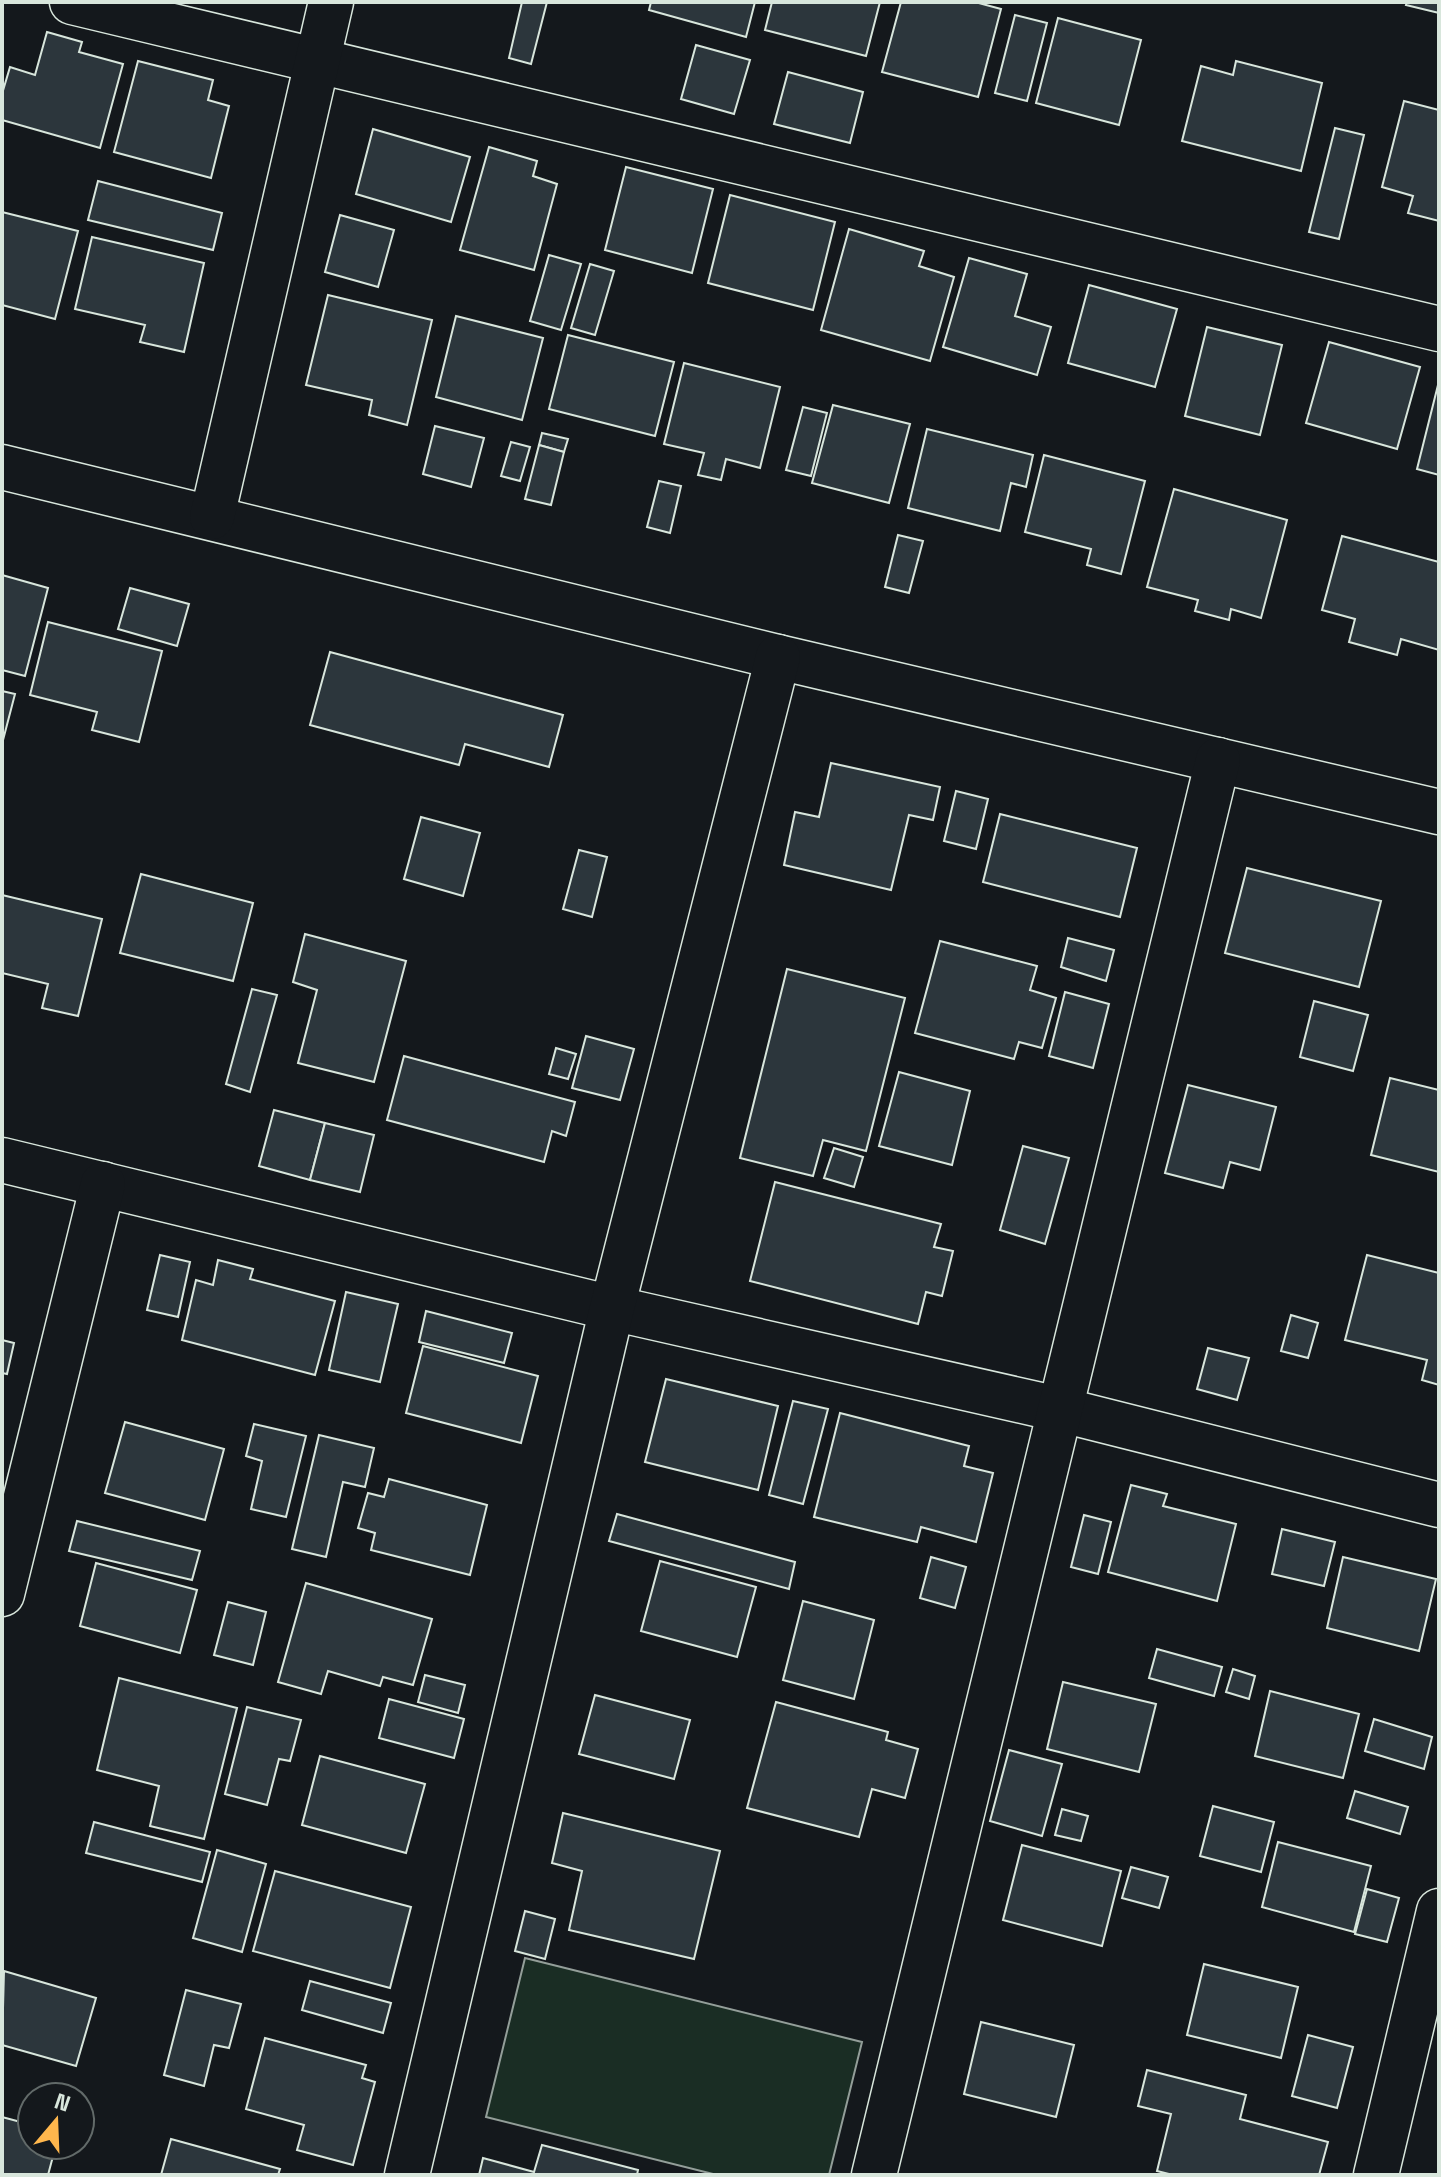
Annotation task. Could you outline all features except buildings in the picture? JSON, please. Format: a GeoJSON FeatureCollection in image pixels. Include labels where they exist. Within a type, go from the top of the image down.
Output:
{"type":"FeatureCollection","features":[{"type":"Feature","properties":{"kind":"street"},"geometry":{"type":"LineString","coordinates":[[72,2],[1439,329]]}},
{"type":"Feature","properties":{"kind":"street"},"geometry":{"type":"LineString","coordinates":[[212,517],[331,2]]}},
{"type":"Feature","properties":{"kind":"street"},"geometry":{"type":"LineString","coordinates":[[2,467],[778,657],[1439,812]]}},
{"type":"Feature","properties":{"kind":"street"},"geometry":{"type":"LineString","coordinates":[[407,2175],[612,1308],[778,657]]}},
{"type":"Feature","properties":{"kind":"street"},"geometry":{"type":"LineString","coordinates":[[874,2175],[1218,760]]}},
{"type":"Feature","properties":{"kind":"street"},"geometry":{"type":"LineString","coordinates":[[2,1160],[612,1308],[1058,1409],[1439,1505]]}},
{"type":"Feature","properties":{"kind":"street"},"geometry":{"type":"LineString","coordinates":[[2,1594],[103,1184]]}},
{"type":"Feature","properties":{"kind":"street"},"geometry":{"type":"LineString","coordinates":[[1378,2174],[1439,1911]]}},
{"type":"Feature","properties":{"kind":"green space"},"geometry":{"type":"Polygon","coordinates":[[[525,1958],[862,2042],[829,2175],[717,2175],[486,2117],[525,1958]]]}}]}
